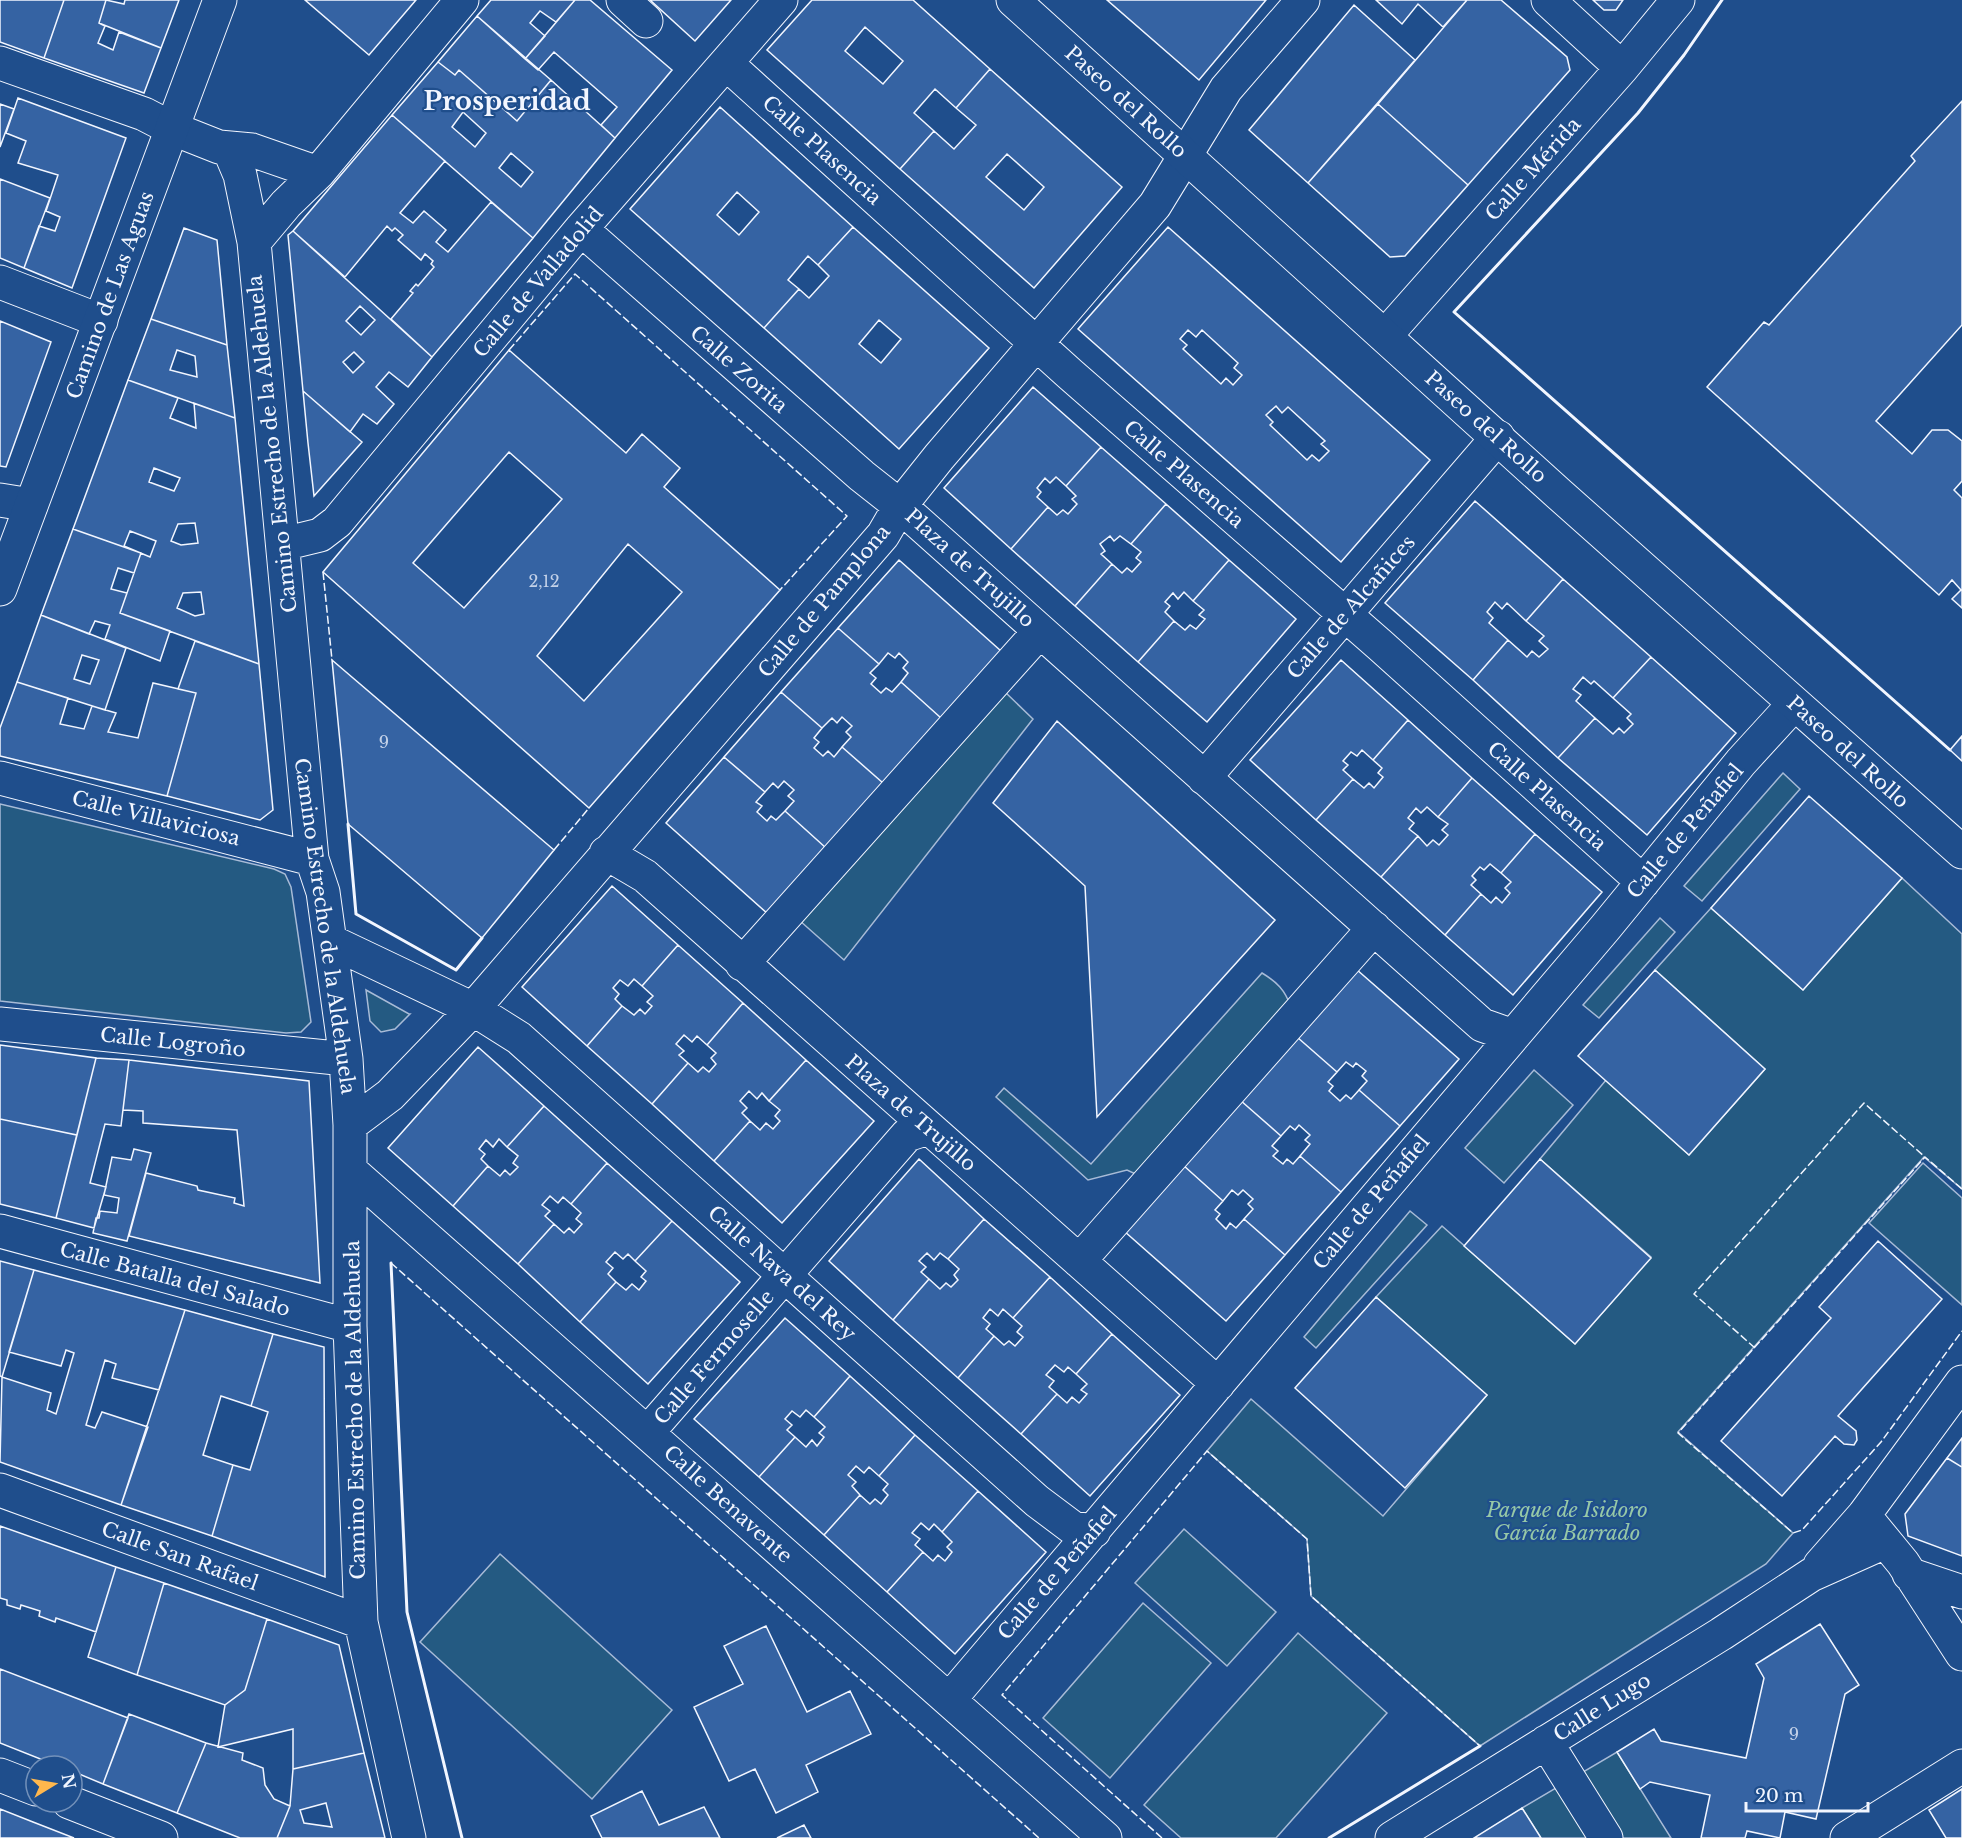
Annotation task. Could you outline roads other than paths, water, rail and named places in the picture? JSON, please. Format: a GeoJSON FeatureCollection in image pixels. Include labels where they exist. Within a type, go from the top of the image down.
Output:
{"type":"FeatureCollection","features":[{"type":"Feature","properties":{"kind":"street","name":"Camino de Las Aguas"},"geometry":{"type":"LineString","coordinates":[[0,589],[16,503],[101,321],[220,0]]}},
{"type":"Feature","properties":{"kind":"street"},"geometry":{"type":"LineString","coordinates":[[254,242],[285,204],[318,173],[462,0]]}},
{"type":"Feature","properties":{"kind":"street","name":"Calle de Valladolid"},"geometry":{"type":"LineString","coordinates":[[283,544],[320,535],[337,522],[581,229],[781,0]]}},
{"type":"Feature","properties":{"kind":"street","name":"Paseo del Rollo"},"geometry":{"type":"LineString","coordinates":[[1013,0],[1794,704],[1962,852]]}},
{"type":"Feature","properties":{"kind":"street","name":"Calle de Pamplona"},"geometry":{"type":"LineString","coordinates":[[350,1125],[390,1095],[473,1009],[883,535],[900,506],[1155,205],[1226,89],[1303,0]]}},
{"type":"Feature","properties":{"kind":"street"},"geometry":{"type":"LineString","coordinates":[[1548,0],[1622,68]]}},
{"type":"Feature","properties":{"kind":"street","name":"Calle Mérida"},"geometry":{"type":"LineString","coordinates":[[1385,336],[1622,68],[1678,0]]}},
{"type":"Feature","properties":{"kind":"street"},"geometry":{"type":"LineString","coordinates":[[0,63],[144,114],[171,128],[229,149],[252,150],[318,173]]}},
{"type":"Feature","properties":{"kind":"street","name":"Calle Plasencia"},"geometry":{"type":"LineString","coordinates":[[727,64],[1037,344],[1643,882]]}},
{"type":"Feature","properties":{"kind":"street","name":"Camino Estrecho de la Aldehuela"},"geometry":{"type":"LineString","coordinates":[[229,149],[240,175],[254,242],[312,859],[323,892],[346,1059],[350,1125],[350,1326],[361,1622],[409,1838]]}},
{"type":"Feature","properties":{"kind":"street","name":"Calle Zorita"},"geometry":{"type":"LineString","coordinates":[[581,229],[853,468],[900,506]]}},
{"type":"Feature","properties":{"kind":"street"},"geometry":{"type":"LineString","coordinates":[[0,282],[101,321]]}},
{"type":"Feature","properties":{"kind":"street","name":"Calle de Alcañices"},"geometry":{"type":"LineString","coordinates":[[1204,778],[1498,437]]}},
{"type":"Feature","properties":{"kind":"street","name":"Plaza de Trujillo"},"geometry":{"type":"LineString","coordinates":[[900,506],[1482,1025],[1513,1036]]}},
{"type":"Feature","properties":{"kind":"street","name":"Plaza de Trujillo"},"geometry":{"type":"LineString","coordinates":[[742,964],[1041,631]]}},
{"type":"Feature","properties":{"kind":"street","name":"Calle de Peñafiel"},"geometry":{"type":"LineString","coordinates":[[949,1700],[1513,1036],[1741,762],[1794,704]]}},
{"type":"Feature","properties":{"kind":"street","name":"Calle Villaviciosa"},"geometry":{"type":"LineString","coordinates":[[0,778],[312,859]]}},
{"type":"Feature","properties":{"kind":"street","name":"Plaza de Trujillo"},"geometry":{"type":"LineString","coordinates":[[606,853],[645,876],[1218,1384]]}},
{"type":"Feature","properties":{"kind":"street"},"geometry":{"type":"LineString","coordinates":[[1079,1262],[1374,928]]}},
{"type":"Feature","properties":{"kind":"street"},"geometry":{"type":"LineString","coordinates":[[330,941],[473,1009]]}},
{"type":"Feature","properties":{"kind":"street","name":"Calle Nava del Rey"},"geometry":{"type":"LineString","coordinates":[[473,1009],[519,1038],[1047,1509],[1073,1528],[1094,1531]]}},
{"type":"Feature","properties":{"kind":"street","name":"Calle Logroño"},"geometry":{"type":"LineString","coordinates":[[0,1024],[346,1059]]}},
{"type":"Feature","properties":{"kind":"street","name":"Calle Fermoselle"},"geometry":{"type":"LineString","coordinates":[[648,1432],[907,1135],[928,1128]]}},
{"type":"Feature","properties":{"kind":"street","name":"Calle Benavente"},"geometry":{"type":"LineString","coordinates":[[350,1170],[1105,1838]]}},
{"type":"Feature","properties":{"kind":"street","name":"Calle Batalla del Salado"},"geometry":{"type":"LineString","coordinates":[[0,1231],[350,1326]]}},
{"type":"Feature","properties":{"kind":"street","name":"Calle Lugo"},"geometry":{"type":"LineString","coordinates":[[1811,1575],[1864,1515],[1962,1382]]}},
{"type":"Feature","properties":{"kind":"street","name":"Calle San Rafael"},"geometry":{"type":"LineString","coordinates":[[0,1490],[361,1622]]}},
{"type":"Feature","properties":{"kind":"street"},"geometry":{"type":"LineString","coordinates":[[1864,1515],[1910,1574],[1961,1648]]}},
{"type":"Feature","properties":{"kind":"street","name":"Calle Lugo"},"geometry":{"type":"LineString","coordinates":[[1392,1838],[1722,1634],[1811,1575],[1885,1542]]}},
{"type":"Feature","properties":{"kind":"street"},"geometry":{"type":"LineString","coordinates":[[1910,1574],[1962,1592]]}},
{"type":"Feature","properties":{"kind":"street"},"geometry":{"type":"LineString","coordinates":[[1546,1742],[1606,1838]]}},
{"type":"Feature","properties":{"kind":"street"},"geometry":{"type":"LineString","coordinates":[[1847,1838],[1962,1766]]}},
{"type":"Feature","properties":{"kind":"street"},"geometry":{"type":"LineString","coordinates":[[0,1775],[24,1784]]}},
{"type":"Feature","properties":{"kind":"street"},"geometry":{"type":"LineString","coordinates":[[84,1808],[161,1838]]}},
{"type":"Feature","properties":{"kind":"district","name":"Prosperidad"},"geometry":{"type":"Point","coordinates":[507,101]}},
{"type":"Feature","properties":{"kind":"park label","name":"Parque de Isidoro García Barrado"},"geometry":{"type":"Point","coordinates":[1567,1522]}}]}
